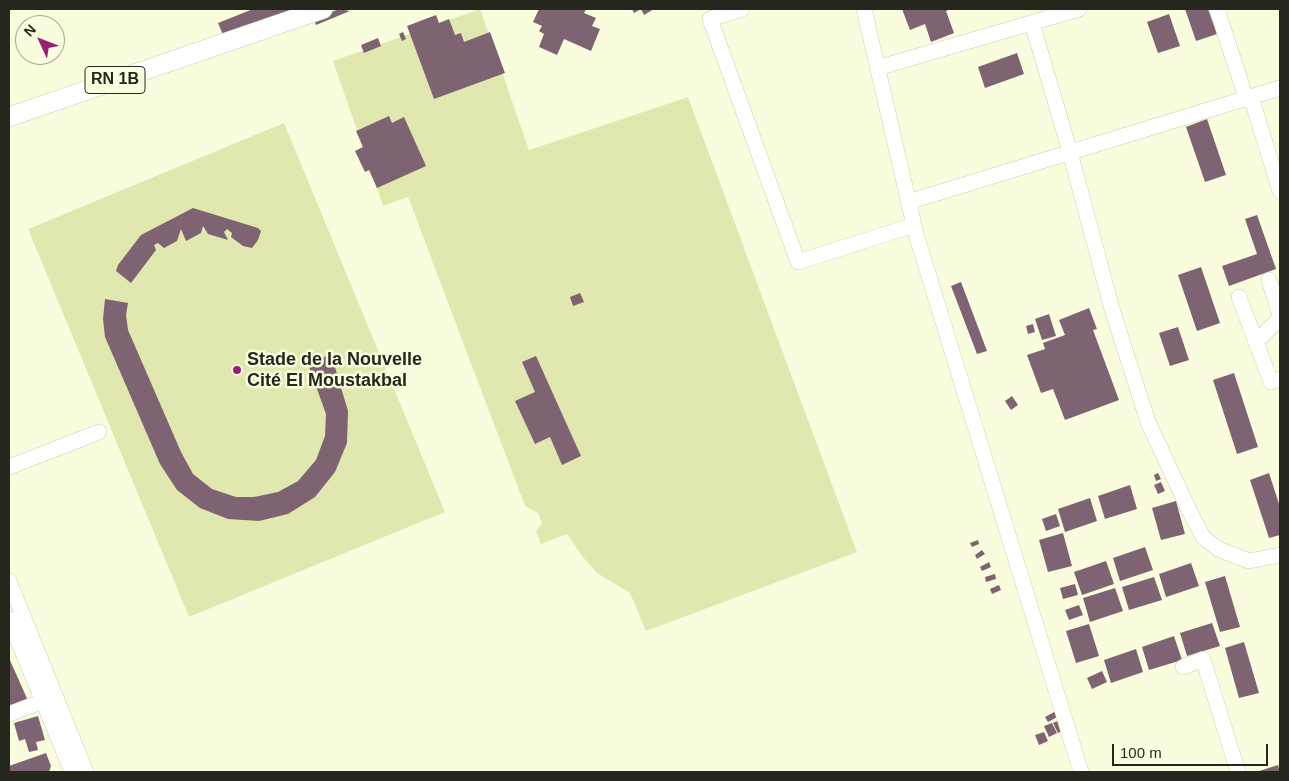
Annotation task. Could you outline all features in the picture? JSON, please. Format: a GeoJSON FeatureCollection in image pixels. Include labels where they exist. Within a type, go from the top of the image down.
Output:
{"type":"FeatureCollection","features":[{"type":"Feature","properties":{"kind":"main road","name":"RN 1B"},"geometry":{"type":"LineString","coordinates":[[9,117],[218,37],[281,9]]}},
{"type":"Feature","properties":{"kind":"main road","name":"RN 1B"},"geometry":{"type":"LineString","coordinates":[[9,106],[218,37],[317,11]]}},
{"type":"Feature","properties":{"kind":"street"},"geometry":{"type":"LineString","coordinates":[[742,9],[710,18],[798,262],[914,225]]}},
{"type":"Feature","properties":{"kind":"street"},"geometry":{"type":"LineString","coordinates":[[864,9],[914,225],[1081,772]]}},
{"type":"Feature","properties":{"kind":"street"},"geometry":{"type":"LineString","coordinates":[[877,68],[1079,9]]}},
{"type":"Feature","properties":{"kind":"street"},"geometry":{"type":"LineString","coordinates":[[1217,9],[1280,191]]}},
{"type":"Feature","properties":{"kind":"street"},"geometry":{"type":"LineString","coordinates":[[1032,23],[1070,152],[1112,309],[1148,422],[1190,512],[1204,537],[1218,549],[1249,561],[1280,555]]}},
{"type":"Feature","properties":{"kind":"street"},"geometry":{"type":"LineString","coordinates":[[908,202],[1280,88]]}},
{"type":"Feature","properties":{"kind":"street"},"geometry":{"type":"LineString","coordinates":[[1256,342],[1280,316],[1269,280]]}},
{"type":"Feature","properties":{"kind":"street"},"geometry":{"type":"LineString","coordinates":[[1239,297],[1271,382],[1280,379]]}},
{"type":"Feature","properties":{"kind":"street"},"geometry":{"type":"LineString","coordinates":[[9,467],[98,432]]}},
{"type":"Feature","properties":{"kind":"street"},"geometry":{"type":"LineString","coordinates":[[9,581],[86,772]]}},
{"type":"Feature","properties":{"kind":"street"},"geometry":{"type":"LineString","coordinates":[[9,619],[72,772]]}},
{"type":"Feature","properties":{"kind":"street"},"geometry":{"type":"LineString","coordinates":[[1183,667],[1204,659],[1238,772]]}},
{"type":"Feature","properties":{"kind":"street"},"geometry":{"type":"LineString","coordinates":[[9,714],[43,701]]}},
{"type":"Feature","properties":{"kind":"green space"},"geometry":{"type":"Polygon","coordinates":[[[480,9],[529,150],[688,97],[857,552],[646,631],[630,593],[597,573],[582,556],[567,534],[541,544],[536,531],[542,523],[538,513],[525,506],[408,197],[383,206],[333,61],[480,9]]]}},
{"type":"Feature","properties":{"kind":"green space","name":"Stade de la Nouvelle Cité El Moustakbal"},"geometry":{"type":"Polygon","coordinates":[[[284,123],[445,512],[189,617],[28,229],[284,123]]]}},
{"type":"Feature","properties":{"kind":"building"},"geometry":{"type":"Polygon","coordinates":[[[253,9],[314,9],[316,18],[339,9],[350,11],[316,25],[313,17],[295,25],[292,30],[288,28],[227,44],[218,23],[253,9]]]}},
{"type":"Feature","properties":{"kind":"building"},"geometry":{"type":"Polygon","coordinates":[[[539,9],[586,9],[584,13],[596,18],[592,26],[600,29],[591,51],[564,39],[557,55],[539,47],[544,34],[539,31],[542,26],[533,22],[539,9]]]}},
{"type":"Feature","properties":{"kind":"building"},"geometry":{"type":"Polygon","coordinates":[[[632,9],[641,9],[634,13],[632,9]]]}},
{"type":"Feature","properties":{"kind":"building"},"geometry":{"type":"Polygon","coordinates":[[[641,9],[654,9],[644,15],[641,9]]]}},
{"type":"Feature","properties":{"kind":"building"},"geometry":{"type":"Polygon","coordinates":[[[902,9],[951,9],[946,11],[954,33],[931,42],[925,24],[910,30],[902,9]]]}},
{"type":"Feature","properties":{"kind":"building"},"geometry":{"type":"Polygon","coordinates":[[[1185,9],[1208,9],[1217,34],[1196,41],[1185,9]]]}},
{"type":"Feature","properties":{"kind":"building"},"geometry":{"type":"Polygon","coordinates":[[[1169,14],[1180,46],[1158,53],[1147,22],[1169,14]]]}},
{"type":"Feature","properties":{"kind":"building"},"geometry":{"type":"Polygon","coordinates":[[[436,15],[439,23],[449,19],[455,35],[461,33],[464,42],[490,32],[505,73],[434,99],[407,26],[436,15]]]}},
{"type":"Feature","properties":{"kind":"building"},"geometry":{"type":"Polygon","coordinates":[[[403,32],[406,39],[402,41],[399,34],[403,32]]]}},
{"type":"Feature","properties":{"kind":"building"},"geometry":{"type":"Polygon","coordinates":[[[378,38],[381,46],[364,53],[361,45],[378,38]]]}},
{"type":"Feature","properties":{"kind":"building"},"geometry":{"type":"Polygon","coordinates":[[[1017,53],[1024,74],[985,88],[978,67],[1017,53]]]}},
{"type":"Feature","properties":{"kind":"building"},"geometry":{"type":"Polygon","coordinates":[[[389,116],[392,123],[404,117],[426,166],[377,188],[369,170],[365,172],[355,151],[363,147],[356,131],[389,116]]]}},
{"type":"Feature","properties":{"kind":"building"},"geometry":{"type":"Polygon","coordinates":[[[1207,119],[1226,175],[1205,182],[1186,127],[1207,119]]]}},
{"type":"Feature","properties":{"kind":"building"},"geometry":{"type":"Polygon","coordinates":[[[193,208],[258,228],[261,231],[258,240],[252,248],[243,246],[231,237],[232,233],[227,229],[224,232],[228,240],[208,234],[203,226],[201,233],[186,241],[181,229],[177,241],[164,248],[158,243],[154,245],[156,250],[131,283],[116,271],[118,265],[141,235],[193,208]]]}},
{"type":"Feature","properties":{"kind":"building"},"geometry":{"type":"Polygon","coordinates":[[[1257,215],[1276,269],[1229,286],[1222,266],[1257,254],[1245,219],[1257,215]]]}},
{"type":"Feature","properties":{"kind":"building"},"geometry":{"type":"Polygon","coordinates":[[[1201,267],[1220,323],[1197,331],[1178,275],[1201,267]]]}},
{"type":"Feature","properties":{"kind":"building"},"geometry":{"type":"Polygon","coordinates":[[[961,282],[987,351],[977,354],[951,286],[961,282]]]}},
{"type":"Feature","properties":{"kind":"building"},"geometry":{"type":"Polygon","coordinates":[[[580,293],[584,302],[573,306],[570,297],[580,293]]]}},
{"type":"Feature","properties":{"kind":"building"},"geometry":{"type":"Polygon","coordinates":[[[105,299],[128,303],[126,315],[128,330],[181,452],[193,474],[212,489],[236,497],[254,497],[278,492],[298,481],[316,460],[325,436],[326,414],[308,364],[331,354],[348,411],[347,443],[335,472],[315,497],[288,514],[259,521],[228,519],[200,508],[177,490],[160,464],[105,337],[103,319],[105,299]]]}},
{"type":"Feature","properties":{"kind":"building"},"geometry":{"type":"Polygon","coordinates":[[[1089,308],[1097,329],[1093,330],[1119,400],[1065,420],[1053,389],[1041,393],[1027,355],[1045,349],[1043,343],[1065,335],[1059,320],[1089,308]]]}},
{"type":"Feature","properties":{"kind":"building"},"geometry":{"type":"Polygon","coordinates":[[[1049,314],[1056,336],[1042,340],[1035,319],[1049,314]]]}},
{"type":"Feature","properties":{"kind":"building"},"geometry":{"type":"Polygon","coordinates":[[[1033,324],[1035,332],[1028,334],[1026,326],[1033,324]]]}},
{"type":"Feature","properties":{"kind":"building"},"geometry":{"type":"Polygon","coordinates":[[[1178,327],[1189,360],[1170,366],[1159,333],[1178,327]]]}},
{"type":"Feature","properties":{"kind":"building"},"geometry":{"type":"Polygon","coordinates":[[[536,356],[581,456],[562,465],[550,437],[535,444],[515,401],[535,392],[522,362],[536,356]]]}},
{"type":"Feature","properties":{"kind":"building"},"geometry":{"type":"Polygon","coordinates":[[[1234,373],[1258,447],[1237,454],[1213,380],[1234,373]]]}},
{"type":"Feature","properties":{"kind":"building"},"geometry":{"type":"Polygon","coordinates":[[[1012,396],[1018,405],[1011,410],[1005,401],[1012,396]]]}},
{"type":"Feature","properties":{"kind":"building"},"geometry":{"type":"Polygon","coordinates":[[[1158,473],[1161,479],[1156,481],[1154,475],[1158,473]]]}},
{"type":"Feature","properties":{"kind":"building"},"geometry":{"type":"Polygon","coordinates":[[[1269,473],[1280,507],[1280,535],[1269,538],[1250,480],[1269,473]]]}},
{"type":"Feature","properties":{"kind":"building"},"geometry":{"type":"Polygon","coordinates":[[[1161,482],[1165,491],[1158,494],[1154,485],[1161,482]]]}},
{"type":"Feature","properties":{"kind":"building"},"geometry":{"type":"Polygon","coordinates":[[[1130,485],[1137,509],[1105,519],[1098,496],[1130,485]]]}},
{"type":"Feature","properties":{"kind":"building"},"geometry":{"type":"Polygon","coordinates":[[[1090,498],[1097,521],[1065,532],[1058,509],[1090,498]]]}},
{"type":"Feature","properties":{"kind":"building"},"geometry":{"type":"Polygon","coordinates":[[[1176,501],[1185,534],[1161,540],[1152,508],[1176,501]]]}},
{"type":"Feature","properties":{"kind":"building"},"geometry":{"type":"Polygon","coordinates":[[[1056,514],[1060,526],[1046,531],[1042,519],[1056,514]]]}},
{"type":"Feature","properties":{"kind":"building"},"geometry":{"type":"Polygon","coordinates":[[[1063,533],[1072,566],[1048,572],[1039,540],[1063,533]]]}},
{"type":"Feature","properties":{"kind":"building"},"geometry":{"type":"Polygon","coordinates":[[[978,540],[979,544],[972,547],[970,543],[978,540]]]}},
{"type":"Feature","properties":{"kind":"building"},"geometry":{"type":"Polygon","coordinates":[[[1145,547],[1153,570],[1120,581],[1113,558],[1145,547]]]}},
{"type":"Feature","properties":{"kind":"building"},"geometry":{"type":"Polygon","coordinates":[[[982,550],[985,554],[977,559],[975,555],[982,550]]]}},
{"type":"Feature","properties":{"kind":"building"},"geometry":{"type":"Polygon","coordinates":[[[1106,561],[1114,584],[1082,595],[1074,572],[1106,561]]]}},
{"type":"Feature","properties":{"kind":"building"},"geometry":{"type":"Polygon","coordinates":[[[989,562],[991,567],[982,571],[980,567],[989,562]]]}},
{"type":"Feature","properties":{"kind":"building"},"geometry":{"type":"Polygon","coordinates":[[[1191,563],[1199,586],[1166,597],[1159,574],[1191,563]]]}},
{"type":"Feature","properties":{"kind":"building"},"geometry":{"type":"Polygon","coordinates":[[[995,574],[996,579],[986,582],[985,577],[995,574]]]}},
{"type":"Feature","properties":{"kind":"building"},"geometry":{"type":"Polygon","coordinates":[[[1225,576],[1240,627],[1220,632],[1205,582],[1225,576]]]}},
{"type":"Feature","properties":{"kind":"building"},"geometry":{"type":"Polygon","coordinates":[[[1154,577],[1162,600],[1129,610],[1122,587],[1154,577]]]}},
{"type":"Feature","properties":{"kind":"building"},"geometry":{"type":"Polygon","coordinates":[[[1075,584],[1078,595],[1063,599],[1060,588],[1075,584]]]}},
{"type":"Feature","properties":{"kind":"building"},"geometry":{"type":"Polygon","coordinates":[[[999,585],[1001,590],[992,594],[990,589],[999,585]]]}},
{"type":"Feature","properties":{"kind":"building"},"geometry":{"type":"Polygon","coordinates":[[[1115,588],[1123,611],[1090,622],[1083,598],[1115,588]]]}},
{"type":"Feature","properties":{"kind":"building"},"geometry":{"type":"Polygon","coordinates":[[[1079,605],[1083,615],[1069,620],[1065,610],[1079,605]]]}},
{"type":"Feature","properties":{"kind":"building"},"geometry":{"type":"Polygon","coordinates":[[[1212,623],[1220,646],[1187,656],[1180,633],[1212,623]]]}},
{"type":"Feature","properties":{"kind":"building"},"geometry":{"type":"Polygon","coordinates":[[[1089,624],[1099,656],[1076,663],[1066,631],[1089,624]]]}},
{"type":"Feature","properties":{"kind":"building"},"geometry":{"type":"Polygon","coordinates":[[[1174,636],[1182,660],[1149,670],[1142,647],[1174,636]]]}},
{"type":"Feature","properties":{"kind":"building"},"geometry":{"type":"Polygon","coordinates":[[[1244,642],[1259,693],[1239,698],[1225,648],[1244,642]]]}},
{"type":"Feature","properties":{"kind":"building"},"geometry":{"type":"Polygon","coordinates":[[[1136,649],[1143,672],[1111,683],[1104,660],[1136,649]]]}},
{"type":"Feature","properties":{"kind":"building"},"geometry":{"type":"Polygon","coordinates":[[[9,658],[29,703],[9,711],[9,658]]]}},
{"type":"Feature","properties":{"kind":"building"},"geometry":{"type":"Polygon","coordinates":[[[1102,671],[1107,682],[1092,689],[1087,678],[1102,671]]]}},
{"type":"Feature","properties":{"kind":"building"},"geometry":{"type":"Polygon","coordinates":[[[1056,711],[1059,716],[1048,722],[1045,717],[1056,711]]]}},
{"type":"Feature","properties":{"kind":"building"},"geometry":{"type":"Polygon","coordinates":[[[38,716],[45,740],[36,742],[38,750],[29,752],[25,739],[19,741],[14,723],[38,716]]]}},
{"type":"Feature","properties":{"kind":"building"},"geometry":{"type":"Polygon","coordinates":[[[1062,719],[1066,729],[1058,733],[1053,723],[1062,719]]]}},
{"type":"Feature","properties":{"kind":"building"},"geometry":{"type":"Polygon","coordinates":[[[1052,723],[1057,733],[1049,737],[1044,726],[1052,723]]]}},
{"type":"Feature","properties":{"kind":"building"},"geometry":{"type":"Polygon","coordinates":[[[1044,732],[1048,741],[1039,745],[1035,735],[1044,732]]]}},
{"type":"Feature","properties":{"kind":"building"},"geometry":{"type":"Polygon","coordinates":[[[46,753],[51,766],[49,772],[9,772],[9,766],[46,753]]]}},
{"type":"Feature","properties":{"kind":"building"},"geometry":{"type":"Polygon","coordinates":[[[1278,765],[1280,772],[1256,772],[1278,765]]]}},
{"type":"Feature","properties":{"kind":"place","name":"Stade de la Nouvelle Cité El Moustakbal"},"geometry":{"type":"Point","coordinates":[237,370]}}]}
